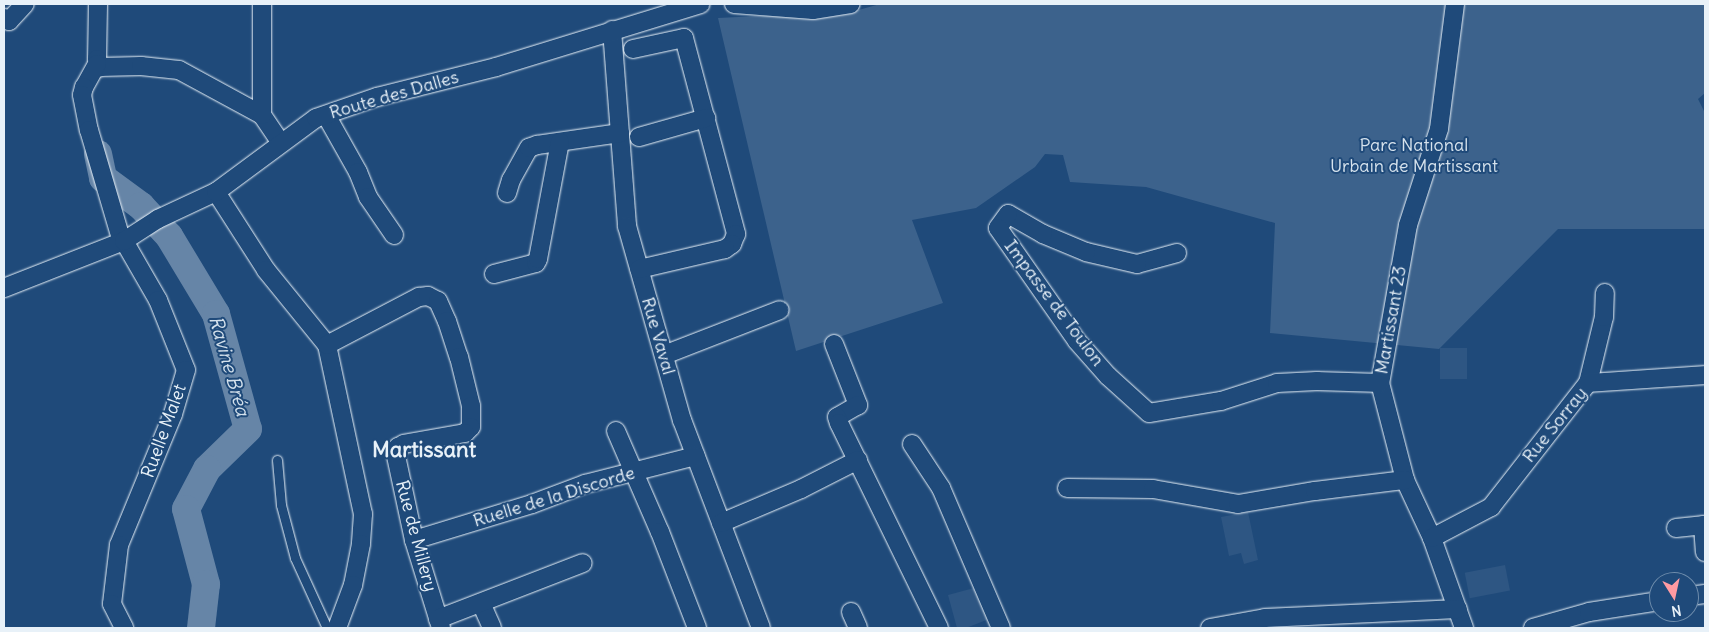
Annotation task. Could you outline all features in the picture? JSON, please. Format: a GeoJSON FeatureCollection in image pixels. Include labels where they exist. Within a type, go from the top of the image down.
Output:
{"type":"FeatureCollection","features":[{"type":"Feature","properties":{"kind":"street"},"geometry":{"type":"LineString","coordinates":[[4,18],[9,21],[25,4]]}},
{"type":"Feature","properties":{"kind":"street"},"geometry":{"type":"LineString","coordinates":[[98,4],[97,64],[105,68],[140,66],[179,70],[262,115],[280,142]]}},
{"type":"Feature","properties":{"kind":"street"},"geometry":{"type":"LineString","coordinates":[[262,4],[262,115]]}},
{"type":"Feature","properties":{"kind":"street","name":"Route des Dalles"},"geometry":{"type":"LineString","coordinates":[[4,288],[123,241],[158,219],[216,192],[280,142],[316,118],[377,97],[496,67],[701,4]]}},
{"type":"Feature","properties":{"kind":"street"},"geometry":{"type":"LineString","coordinates":[[734,4],[813,10],[850,4]]}},
{"type":"Feature","properties":{"kind":"street","name":"Martissant 23"},"geometry":{"type":"LineString","coordinates":[[1455,4],[1439,129],[1408,225],[1380,382],[1405,480],[1432,538],[1464,628]]}},
{"type":"Feature","properties":{"kind":"street","name":"Rue Vaval"},"geometry":{"type":"LineString","coordinates":[[612,30],[627,226],[682,420],[761,628]]}},
{"type":"Feature","properties":{"kind":"street"},"geometry":{"type":"LineString","coordinates":[[633,49],[684,38],[736,234],[732,244],[725,249],[639,269]]}},
{"type":"Feature","properties":{"kind":"street","name":"Ruelle Malet"},"geometry":{"type":"LineString","coordinates":[[97,64],[84,87],[82,95],[88,130],[123,241],[158,300],[186,370],[173,414],[119,545],[112,604],[124,628]]}},
{"type":"Feature","properties":{"kind":"street"},"geometry":{"type":"LineString","coordinates":[[326,115],[358,172],[368,197],[394,235]]}},
{"type":"Feature","properties":{"kind":"street"},"geometry":{"type":"LineString","coordinates":[[640,137],[706,118]]}},
{"type":"Feature","properties":{"kind":"street"},"geometry":{"type":"LineString","coordinates":[[507,193],[511,180],[529,148],[620,133]]}},
{"type":"Feature","properties":{"kind":"street"},"geometry":{"type":"LineString","coordinates":[[494,274],[536,263],[538,259],[560,142]]}},
{"type":"Feature","properties":{"kind":"street"},"geometry":{"type":"LineString","coordinates":[[216,192],[266,270],[326,345],[363,514],[361,544],[353,585],[337,628]]}},
{"type":"Feature","properties":{"kind":"street","name":"Impasse de Toulon"},"geometry":{"type":"LineString","coordinates":[[1177,253],[1137,264],[1086,252],[1042,234],[1008,214],[998,228],[1077,341],[1108,376],[1149,413],[1221,401],[1277,383],[1317,381],[1380,382]]}},
{"type":"Feature","properties":{"kind":"street"},"geometry":{"type":"LineString","coordinates":[[1588,383],[1604,317],[1605,294]]}},
{"type":"Feature","properties":{"kind":"street","name":"Rue de Millery"},"geometry":{"type":"LineString","coordinates":[[326,345],[419,297],[428,296],[438,302],[447,321],[459,357],[473,420],[471,427],[465,433],[404,444],[396,451],[414,540],[440,624]]}},
{"type":"Feature","properties":{"kind":"street"},"geometry":{"type":"LineString","coordinates":[[664,355],[780,310]]}},
{"type":"Feature","properties":{"kind":"street"},"geometry":{"type":"LineString","coordinates":[[834,344],[858,405],[837,417],[939,628]]}},
{"type":"Feature","properties":{"kind":"street","name":"Rue Sorray"},"geometry":{"type":"LineString","coordinates":[[1432,538],[1490,507],[1588,383],[1705,375]]}},
{"type":"Feature","properties":{"kind":"street"},"geometry":{"type":"LineString","coordinates":[[616,431],[660,532],[697,628]]}},
{"type":"Feature","properties":{"kind":"street"},"geometry":{"type":"LineString","coordinates":[[912,444],[941,488],[1001,628]]}},
{"type":"Feature","properties":{"kind":"street","name":"Ruelle de la Discorde"},"geometry":{"type":"LineString","coordinates":[[414,540],[532,504],[585,484],[696,456]]}},
{"type":"Feature","properties":{"kind":"street"},"geometry":{"type":"LineString","coordinates":[[721,523],[800,489],[858,460]]}},
{"type":"Feature","properties":{"kind":"street"},"geometry":{"type":"LineString","coordinates":[[1067,488],[1153,489],[1238,504],[1315,491],[1405,480]]}},
{"type":"Feature","properties":{"kind":"street"},"geometry":{"type":"LineString","coordinates":[[1676,528],[1704,525],[1705,552]]}},
{"type":"Feature","properties":{"kind":"street"},"geometry":{"type":"LineString","coordinates":[[440,624],[481,603],[583,563]]}},
{"type":"Feature","properties":{"kind":"street"},"geometry":{"type":"LineString","coordinates":[[481,603],[492,628]]}},
{"type":"Feature","properties":{"kind":"street"},"geometry":{"type":"LineString","coordinates":[[1533,628],[1589,612],[1649,603]]}},
{"type":"Feature","properties":{"kind":"street"},"geometry":{"type":"LineString","coordinates":[[1210,628],[1275,623],[1345,621],[1458,609]]}},
{"type":"Feature","properties":{"kind":"lane"},"geometry":{"type":"LineString","coordinates":[[277,460],[281,505],[295,558],[327,628]]}},
{"type":"Feature","properties":{"kind":"shaded area"},"geometry":{"type":"Polygon","coordinates":[[[1440,348],[1467,348],[1467,379],[1440,379],[1440,348]]]}},
{"type":"Feature","properties":{"kind":"shaded area"},"geometry":{"type":"Polygon","coordinates":[[[1248,512],[1258,560],[1244,564],[1241,553],[1229,556],[1221,517],[1248,512]]]}},
{"type":"Feature","properties":{"kind":"shaded area"},"geometry":{"type":"Polygon","coordinates":[[[1505,565],[1510,591],[1470,598],[1465,573],[1505,565]]]}},
{"type":"Feature","properties":{"kind":"shaded area"},"geometry":{"type":"Polygon","coordinates":[[[974,588],[989,619],[966,628],[957,628],[948,595],[974,588]]]}},
{"type":"Feature","properties":{"kind":"green space","name":"Parc National Urbain de Martissant"},"geometry":{"type":"Polygon","coordinates":[[[880,4],[1705,4],[1705,93],[1698,99],[1705,113],[1705,229],[1558,229],[1439,349],[1270,333],[1275,223],[1146,187],[1070,182],[1063,155],[1045,154],[1035,167],[976,208],[912,220],[943,303],[796,351],[718,18],[855,11],[880,4]]]}},
{"type":"Feature","properties":{"kind":"waterway","name":"Ravine Bréa"},"geometry":{"type":"LineString","coordinates":[[98,154],[103,178],[141,206],[169,236],[216,314],[248,429],[207,469],[186,509],[206,584],[201,628]]}},
{"type":"Feature","properties":{"kind":"district","name":"Martissant"},"geometry":{"type":"Point","coordinates":[424,450]}}]}
